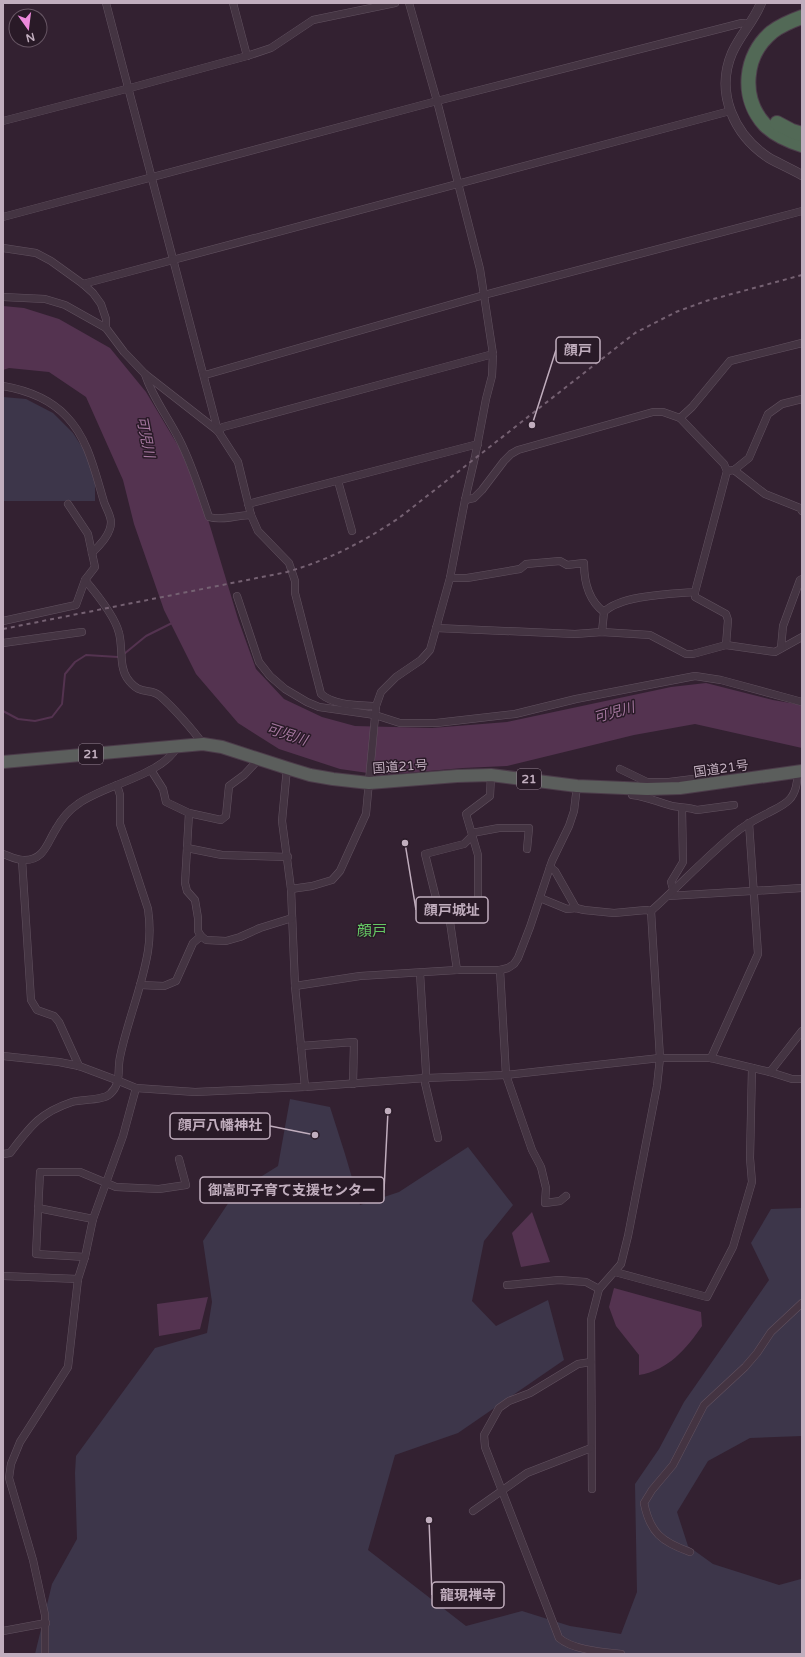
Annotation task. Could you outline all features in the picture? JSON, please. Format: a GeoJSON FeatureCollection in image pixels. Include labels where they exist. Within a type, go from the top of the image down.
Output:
{"type":"FeatureCollection","features":[{"type":"Feature","properties":{"kind":"highway"},"geometry":{"type":"LineString","coordinates":[[802,17],[782,25],[764,40],[752,59],[748,80],[751,100],[760,118],[775,133],[802,146]]}},
{"type":"Feature","properties":{"kind":"highway"},"geometry":{"type":"LineString","coordinates":[[802,26],[779,37],[770,46],[758,68],[757,80],[760,99],[768,115],[782,127],[802,134]]}},
{"type":"Feature","properties":{"kind":"highway","name":"国道21号"},"geometry":{"type":"LineString","coordinates":[[3,762],[178,745],[203,744],[222,746],[287,768],[333,779],[491,775],[576,786],[631,790],[647,786],[680,788],[800,771]]}},
{"type":"Feature","properties":{"kind":"street"},"geometry":{"type":"LineString","coordinates":[[106,3],[130,88],[152,178],[205,375],[218,431]]}},
{"type":"Feature","properties":{"kind":"street"},"geometry":{"type":"LineString","coordinates":[[233,3],[247,56]]}},
{"type":"Feature","properties":{"kind":"street"},"geometry":{"type":"LineString","coordinates":[[3,121],[247,56],[270,48],[313,20],[395,3]]}},
{"type":"Feature","properties":{"kind":"street"},"geometry":{"type":"LineString","coordinates":[[291,889],[312,886],[332,880],[340,871],[366,814],[376,706],[381,692],[396,677],[421,660],[430,650],[450,578],[492,376],[493,354],[480,269],[438,101],[409,3]]}},
{"type":"Feature","properties":{"kind":"street"},"geometry":{"type":"LineString","coordinates":[[762,3],[750,24],[740,37],[732,52],[726,70],[725,83],[730,111],[743,134],[755,147],[769,158],[802,175]]}},
{"type":"Feature","properties":{"kind":"street"},"geometry":{"type":"LineString","coordinates":[[3,217],[438,101],[742,23],[750,24]]}},
{"type":"Feature","properties":{"kind":"street"},"geometry":{"type":"LineString","coordinates":[[83,284],[730,111]]}},
{"type":"Feature","properties":{"kind":"street"},"geometry":{"type":"LineString","coordinates":[[205,375],[484,295],[802,211]]}},
{"type":"Feature","properties":{"kind":"street"},"geometry":{"type":"LineString","coordinates":[[3,248],[36,253],[51,261],[83,284],[93,293],[101,304],[106,319],[106,328]]}},
{"type":"Feature","properties":{"kind":"street"},"geometry":{"type":"LineString","coordinates":[[3,297],[45,299],[65,305],[106,328],[124,352],[145,374],[218,431],[238,462],[251,515],[258,531],[289,563],[295,580],[295,593],[321,694],[337,702],[376,706]]}},
{"type":"Feature","properties":{"kind":"street"},"geometry":{"type":"LineString","coordinates":[[680,418],[692,407],[730,361],[802,343]]}},
{"type":"Feature","properties":{"kind":"street"},"geometry":{"type":"LineString","coordinates":[[218,431],[223,426],[493,354]]}},
{"type":"Feature","properties":{"kind":"street"},"geometry":{"type":"LineString","coordinates":[[145,374],[148,384],[179,438],[188,458],[209,517],[216,519],[238,515],[251,515]]}},
{"type":"Feature","properties":{"kind":"street"},"geometry":{"type":"LineString","coordinates":[[3,386],[35,394],[56,407],[73,425],[84,442],[94,468],[111,523],[105,539],[92,553]]}},
{"type":"Feature","properties":{"kind":"street"},"geometry":{"type":"LineString","coordinates":[[726,645],[728,620],[726,614],[695,597],[695,592],[730,471],[749,458],[768,414],[782,404],[802,399]]}},
{"type":"Feature","properties":{"kind":"street"},"geometry":{"type":"LineString","coordinates":[[465,500],[474,498],[504,461],[518,450],[653,412],[663,412],[680,418],[730,471],[765,494],[800,508],[802,511]]}},
{"type":"Feature","properties":{"kind":"street"},"geometry":{"type":"LineString","coordinates":[[248,504],[478,444]]}},
{"type":"Feature","properties":{"kind":"street"},"geometry":{"type":"LineString","coordinates":[[338,481],[352,531]]}},
{"type":"Feature","properties":{"kind":"street"},"geometry":{"type":"LineString","coordinates":[[3,621],[76,605],[85,580],[95,567],[88,534],[68,504]]}},
{"type":"Feature","properties":{"kind":"street"},"geometry":{"type":"LineString","coordinates":[[450,578],[467,578],[520,569],[526,564],[560,561],[567,565],[584,563],[584,576],[590,596],[598,608],[604,612]]}},
{"type":"Feature","properties":{"kind":"street"},"geometry":{"type":"LineString","coordinates":[[781,648],[783,626],[800,580],[802,579]]}},
{"type":"Feature","properties":{"kind":"street"},"geometry":{"type":"LineString","coordinates":[[85,580],[105,604],[119,631],[123,650],[122,670],[128,679],[138,690],[159,695],[203,744]]}},
{"type":"Feature","properties":{"kind":"street"},"geometry":{"type":"LineString","coordinates":[[602,632],[604,612],[609,607],[643,597],[695,592]]}},
{"type":"Feature","properties":{"kind":"street"},"geometry":{"type":"LineString","coordinates":[[237,596],[259,662],[270,676],[298,697],[319,707],[375,715],[400,723],[436,723],[515,714],[576,699],[695,676],[721,680],[802,702]]}},
{"type":"Feature","properties":{"kind":"street"},"geometry":{"type":"LineString","coordinates":[[436,628],[575,634],[602,632],[650,635],[686,654],[693,654],[726,645],[775,652],[802,637]]}},
{"type":"Feature","properties":{"kind":"street"},"geometry":{"type":"LineString","coordinates":[[3,643],[82,632]]}},
{"type":"Feature","properties":{"kind":"street"},"geometry":{"type":"LineString","coordinates":[[3,854],[22,860],[31,860],[44,852],[56,828],[78,803],[151,770],[175,753],[178,745]]}},
{"type":"Feature","properties":{"kind":"street"},"geometry":{"type":"LineString","coordinates":[[151,770],[163,789],[166,802],[188,813],[221,820],[226,816],[229,786],[244,775],[255,757]]}},
{"type":"Feature","properties":{"kind":"street"},"geometry":{"type":"LineString","coordinates":[[287,768],[282,821],[288,857],[291,889],[296,986],[305,1087]]}},
{"type":"Feature","properties":{"kind":"street"},"geometry":{"type":"LineString","coordinates":[[620,769],[647,786],[701,778]]}},
{"type":"Feature","properties":{"kind":"street"},"geometry":{"type":"LineString","coordinates":[[651,911],[734,834],[749,823],[787,802],[794,792],[800,771]]}},
{"type":"Feature","properties":{"kind":"street"},"geometry":{"type":"LineString","coordinates":[[491,775],[490,796],[466,814],[472,835],[478,855],[478,902],[471,908],[441,918],[425,854],[464,844],[472,835],[499,828],[529,828],[527,849]]}},
{"type":"Feature","properties":{"kind":"street"},"geometry":{"type":"LineString","coordinates":[[3,1154],[10,1153],[32,1124],[43,1115],[72,1102],[91,1100],[109,1094],[119,1081],[120,1058],[148,951],[150,923],[148,909],[120,824],[120,795],[118,785]]}},
{"type":"Feature","properties":{"kind":"street"},"geometry":{"type":"LineString","coordinates":[[296,986],[360,976],[457,970],[500,970],[508,968],[514,964],[518,958],[550,867],[572,818],[576,786]]}},
{"type":"Feature","properties":{"kind":"street"},"geometry":{"type":"LineString","coordinates":[[631,790],[632,795],[644,796],[682,808],[693,808],[697,810],[734,805]]}},
{"type":"Feature","properties":{"kind":"street"},"geometry":{"type":"LineString","coordinates":[[673,889],[671,882],[684,862],[682,808]]}},
{"type":"Feature","properties":{"kind":"street"},"geometry":{"type":"LineString","coordinates":[[188,813],[184,883],[187,891],[195,900],[198,918],[198,931],[201,936],[206,940],[226,941],[292,918]]}},
{"type":"Feature","properties":{"kind":"street"},"geometry":{"type":"LineString","coordinates":[[711,1058],[758,954],[749,823]]}},
{"type":"Feature","properties":{"kind":"street"},"geometry":{"type":"LineString","coordinates":[[186,848],[222,855],[288,857]]}},
{"type":"Feature","properties":{"kind":"street"},"geometry":{"type":"LineString","coordinates":[[22,860],[31,1000],[37,1010],[54,1016],[59,1022],[79,1066]]}},
{"type":"Feature","properties":{"kind":"street"},"geometry":{"type":"LineString","coordinates":[[550,867],[555,871],[576,908]]}},
{"type":"Feature","properties":{"kind":"street"},"geometry":{"type":"LineString","coordinates":[[668,896],[802,888]]}},
{"type":"Feature","properties":{"kind":"street"},"geometry":{"type":"LineString","coordinates":[[540,898],[567,909],[576,908],[614,913],[646,910],[651,911]]}},
{"type":"Feature","properties":{"kind":"street"},"geometry":{"type":"LineString","coordinates":[[592,1489],[591,1320],[599,1289],[621,1264],[628,1236],[657,1086],[660,1058],[651,911]]}},
{"type":"Feature","properties":{"kind":"street"},"geometry":{"type":"LineString","coordinates":[[449,915],[457,970]]}},
{"type":"Feature","properties":{"kind":"street"},"geometry":{"type":"LineString","coordinates":[[140,985],[164,986],[176,982],[193,943],[201,936]]}},
{"type":"Feature","properties":{"kind":"street"},"geometry":{"type":"LineString","coordinates":[[500,970],[506,1075],[532,1150],[541,1167],[546,1188],[544,1204],[560,1201],[566,1196]]}},
{"type":"Feature","properties":{"kind":"street"},"geometry":{"type":"LineString","coordinates":[[420,973],[426,1083],[438,1138]]}},
{"type":"Feature","properties":{"kind":"street"},"geometry":{"type":"LineString","coordinates":[[770,1072],[802,1031]]}},
{"type":"Feature","properties":{"kind":"street"},"geometry":{"type":"LineString","coordinates":[[301,1046],[354,1042],[353,1084]]}},
{"type":"Feature","properties":{"kind":"street"},"geometry":{"type":"LineString","coordinates":[[3,1056],[59,1062],[79,1066],[136,1088],[195,1092],[305,1087],[426,1078],[506,1075],[660,1058],[711,1058],[770,1072],[792,1079],[802,1078]]}},
{"type":"Feature","properties":{"kind":"street"},"geometry":{"type":"LineString","coordinates":[[615,1272],[707,1297],[734,1247],[752,1182],[750,1158],[752,1068]]}},
{"type":"Feature","properties":{"kind":"street"},"geometry":{"type":"LineString","coordinates":[[45,1654],[45,1615],[33,1560],[9,1478],[10,1464],[20,1442],[68,1367],[78,1279],[85,1257],[93,1219],[123,1136],[136,1088]]}},
{"type":"Feature","properties":{"kind":"street"},"geometry":{"type":"LineString","coordinates":[[85,1257],[36,1254],[40,1172],[80,1172],[106,1184],[159,1189],[186,1185],[179,1159]]}},
{"type":"Feature","properties":{"kind":"street"},"geometry":{"type":"LineString","coordinates":[[38,1208],[93,1219]]}},
{"type":"Feature","properties":{"kind":"street"},"geometry":{"type":"LineString","coordinates":[[3,1276],[78,1279]]}},
{"type":"Feature","properties":{"kind":"street"},"geometry":{"type":"LineString","coordinates":[[507,1285],[559,1280],[586,1282],[599,1289]]}},
{"type":"Feature","properties":{"kind":"street"},"geometry":{"type":"LineString","coordinates":[[690,1552],[672,1546],[662,1538],[649,1523],[644,1503],[652,1490],[673,1465],[706,1402],[745,1367],[757,1354],[771,1332],[802,1303]]}},
{"type":"Feature","properties":{"kind":"street"},"geometry":{"type":"LineString","coordinates":[[591,1362],[578,1364],[530,1393],[504,1405],[495,1412],[484,1435],[485,1447],[559,1638],[562,1641],[585,1649],[621,1654]]}},
{"type":"Feature","properties":{"kind":"street"},"geometry":{"type":"LineString","coordinates":[[473,1511],[527,1473],[591,1448]]}},
{"type":"Feature","properties":{"kind":"street"},"geometry":{"type":"LineString","coordinates":[[3,1631],[46,1623]]}},
{"type":"Feature","properties":{"kind":"shaded area"},"geometry":{"type":"Polygon","coordinates":[[[3,397],[26,399],[53,413],[73,433],[84,450],[95,479],[95,501],[3,501],[3,397]]]}},
{"type":"Feature","properties":{"kind":"shaded area"},"geometry":{"type":"Polygon","coordinates":[[[290,1099],[330,1107],[360,1205],[399,1192],[468,1147],[513,1205],[484,1241],[472,1301],[496,1326],[548,1300],[564,1360],[458,1433],[395,1455],[368,1550],[466,1626],[522,1611],[570,1626],[621,1634],[637,1592],[635,1484],[659,1449],[684,1402],[769,1280],[751,1243],[771,1209],[801,1208],[802,1436],[750,1438],[708,1461],[677,1512],[688,1546],[713,1564],[779,1585],[801,1579],[802,1507],[802,1654],[35,1654],[52,1584],[77,1539],[75,1473],[76,1456],[155,1348],[207,1333],[212,1302],[203,1241],[235,1193],[278,1166],[290,1099]]]}},
{"type":"Feature","properties":{"kind":"water","name":"可児川"},"geometry":{"type":"Polygon","coordinates":[[[3,306],[24,308],[59,319],[110,348],[146,392],[180,449],[207,516],[238,619],[256,669],[284,699],[322,717],[355,726],[432,728],[507,722],[671,687],[706,683],[773,700],[802,705],[802,748],[695,724],[634,735],[507,766],[382,775],[340,769],[279,749],[238,723],[196,674],[164,610],[134,524],[123,480],[86,397],[49,372],[9,368],[3,370],[3,306]]]}},
{"type":"Feature","properties":{"kind":"water"},"geometry":{"type":"Polygon","coordinates":[[[532,1212],[550,1262],[521,1267],[512,1233],[532,1212]]]}},
{"type":"Feature","properties":{"kind":"water"},"geometry":{"type":"Polygon","coordinates":[[[614,1288],[701,1312],[702,1326],[690,1343],[676,1357],[659,1368],[639,1375],[639,1355],[616,1326],[609,1307],[614,1288]]]}},
{"type":"Feature","properties":{"kind":"water"},"geometry":{"type":"Polygon","coordinates":[[[208,1297],[200,1329],[159,1336],[157,1304],[208,1297]]]}},
{"type":"Feature","properties":{"kind":"waterway"},"geometry":{"type":"LineString","coordinates":[[124,654],[146,636],[172,623]]}},
{"type":"Feature","properties":{"kind":"waterway"},"geometry":{"type":"LineString","coordinates":[[3,711],[18,719],[35,721],[52,717],[62,704],[65,674],[75,662],[86,655],[120,656]]}},
{"type":"Feature","properties":{"kind":"railway"},"geometry":{"type":"LineString","coordinates":[[3,629],[287,572],[332,556],[358,543],[399,518],[635,333],[676,312],[706,301],[802,275]]}},
{"type":"Feature","properties":{"kind":"place","name":"顔戸"},"geometry":{"type":"Point","coordinates":[532,425]}},
{"type":"Feature","properties":{"kind":"place","name":"顔戸城址"},"geometry":{"type":"Point","coordinates":[405,843]}},
{"type":"Feature","properties":{"kind":"place","name":"御嵩町子育て支援センター"},"geometry":{"type":"Point","coordinates":[388,1111]}},
{"type":"Feature","properties":{"kind":"place","name":"顔戸八幡神社"},"geometry":{"type":"Point","coordinates":[315,1135]}},
{"type":"Feature","properties":{"kind":"place","name":"龍現禅寺"},"geometry":{"type":"Point","coordinates":[429,1520]}},
{"type":"Feature","properties":{"kind":"district","name":"顔戸"},"geometry":{"type":"Point","coordinates":[372,931]}}]}
